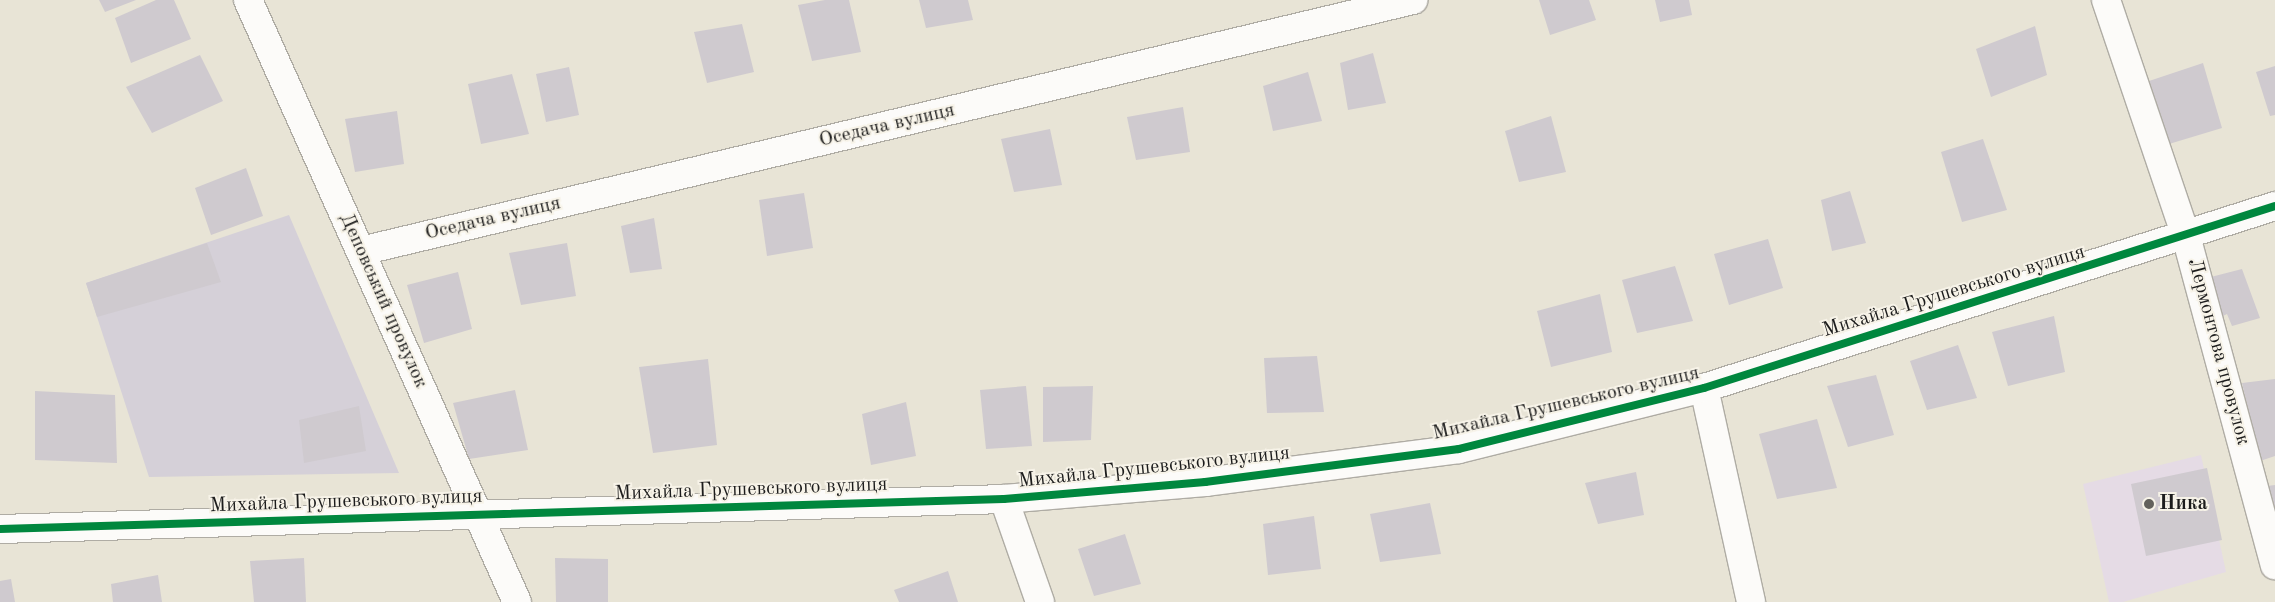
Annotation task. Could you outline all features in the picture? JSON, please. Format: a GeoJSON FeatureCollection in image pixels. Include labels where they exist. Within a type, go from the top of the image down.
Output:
{"type":"FeatureCollection","features":[{"type":"Feature","properties":{"kind":"street","name":"Деповський провулок"},"geometry":{"type":"LineString","coordinates":[[248,0],[517,602]]}},
{"type":"Feature","properties":{"kind":"street","name":"Оседача вулиця"},"geometry":{"type":"LineString","coordinates":[[361,251],[1413,0]]}},
{"type":"Feature","properties":{"kind":"street","name":"Лермонтова провулок"},"geometry":{"type":"LineString","coordinates":[[2106,0],[2186,236],[2275,565]]}},
{"type":"Feature","properties":{"kind":"street","name":"Михайла Грушевського вулиця"},"geometry":{"type":"LineString","coordinates":[[0,529],[1004,499],[1206,482],[1459,449],[1704,388],[2186,236],[2275,206]]}},
{"type":"Feature","properties":{"kind":"street"},"geometry":{"type":"LineString","coordinates":[[1704,388],[1751,602]]}},
{"type":"Feature","properties":{"kind":"street"},"geometry":{"type":"LineString","coordinates":[[1004,499],[1040,602]]}},
{"type":"Feature","properties":{"kind":"shaded area"},"geometry":{"type":"Polygon","coordinates":[[[289,215],[399,473],[149,477],[86,283],[289,215]]]}},
{"type":"Feature","properties":{"kind":"shaded area"},"geometry":{"type":"Polygon","coordinates":[[[2201,455],[2226,572],[2123,602],[2109,602],[2083,484],[2201,455]]]}},
{"type":"Feature","properties":{"kind":"building"},"geometry":{"type":"Polygon","coordinates":[[[99,0],[136,0],[105,12],[99,0]]]}},
{"type":"Feature","properties":{"kind":"building"},"geometry":{"type":"Polygon","coordinates":[[[156,0],[174,0],[191,39],[131,63],[115,18],[156,0]]]}},
{"type":"Feature","properties":{"kind":"building"},"geometry":{"type":"Polygon","coordinates":[[[825,0],[849,0],[861,52],[812,61],[798,5],[825,0]]]}},
{"type":"Feature","properties":{"kind":"building"},"geometry":{"type":"Polygon","coordinates":[[[919,0],[968,0],[973,20],[926,28],[919,0]]]}},
{"type":"Feature","properties":{"kind":"building"},"geometry":{"type":"Polygon","coordinates":[[[1539,0],[1589,0],[1596,20],[1550,35],[1539,0]]]}},
{"type":"Feature","properties":{"kind":"building"},"geometry":{"type":"Polygon","coordinates":[[[1655,0],[1689,0],[1692,15],[1660,22],[1655,0]]]}},
{"type":"Feature","properties":{"kind":"building"},"geometry":{"type":"Polygon","coordinates":[[[742,24],[754,72],[707,83],[694,32],[742,24]]]}},
{"type":"Feature","properties":{"kind":"building"},"geometry":{"type":"Polygon","coordinates":[[[2035,26],[2047,75],[1991,97],[1976,49],[2035,26]]]}},
{"type":"Feature","properties":{"kind":"building"},"geometry":{"type":"Polygon","coordinates":[[[1373,53],[1386,103],[1348,110],[1340,63],[1373,53]]]}},
{"type":"Feature","properties":{"kind":"building"},"geometry":{"type":"Polygon","coordinates":[[[200,55],[223,101],[152,133],[126,87],[200,55]]]}},
{"type":"Feature","properties":{"kind":"building"},"geometry":{"type":"Polygon","coordinates":[[[2203,63],[2222,128],[2169,144],[2149,81],[2203,63]]]}},
{"type":"Feature","properties":{"kind":"building"},"geometry":{"type":"Polygon","coordinates":[[[2275,66],[2275,115],[2270,116],[2256,72],[2275,66]]]}},
{"type":"Feature","properties":{"kind":"building"},"geometry":{"type":"Polygon","coordinates":[[[569,67],[579,115],[546,122],[536,74],[569,67]]]}},
{"type":"Feature","properties":{"kind":"building"},"geometry":{"type":"Polygon","coordinates":[[[1308,72],[1322,121],[1273,131],[1263,86],[1308,72]]]}},
{"type":"Feature","properties":{"kind":"building"},"geometry":{"type":"Polygon","coordinates":[[[512,74],[529,134],[481,144],[468,84],[512,74]]]}},
{"type":"Feature","properties":{"kind":"building"},"geometry":{"type":"Polygon","coordinates":[[[1183,107],[1190,152],[1136,160],[1127,117],[1183,107]]]}},
{"type":"Feature","properties":{"kind":"building"},"geometry":{"type":"Polygon","coordinates":[[[397,111],[404,164],[355,172],[345,119],[397,111]]]}},
{"type":"Feature","properties":{"kind":"building"},"geometry":{"type":"Polygon","coordinates":[[[1551,116],[1566,172],[1519,182],[1505,131],[1551,116]]]}},
{"type":"Feature","properties":{"kind":"building"},"geometry":{"type":"Polygon","coordinates":[[[1050,129],[1062,185],[1014,192],[1001,139],[1050,129]]]}},
{"type":"Feature","properties":{"kind":"building"},"geometry":{"type":"Polygon","coordinates":[[[1983,139],[2007,210],[1962,222],[1941,152],[1983,139]]]}},
{"type":"Feature","properties":{"kind":"building"},"geometry":{"type":"Polygon","coordinates":[[[246,168],[263,216],[211,235],[195,188],[246,168]]]}},
{"type":"Feature","properties":{"kind":"building"},"geometry":{"type":"Polygon","coordinates":[[[1850,191],[1866,243],[1832,251],[1821,200],[1850,191]]]}},
{"type":"Feature","properties":{"kind":"building"},"geometry":{"type":"Polygon","coordinates":[[[804,193],[813,248],[767,256],[759,200],[804,193]]]}},
{"type":"Feature","properties":{"kind":"building"},"geometry":{"type":"Polygon","coordinates":[[[654,218],[662,269],[630,273],[621,226],[654,218]]]}},
{"type":"Feature","properties":{"kind":"building"},"geometry":{"type":"Polygon","coordinates":[[[1768,239],[1783,288],[1729,305],[1714,254],[1768,239]]]}},
{"type":"Feature","properties":{"kind":"building"},"geometry":{"type":"Polygon","coordinates":[[[207,243],[221,282],[97,317],[86,283],[207,243]]]}},
{"type":"Feature","properties":{"kind":"building"},"geometry":{"type":"Polygon","coordinates":[[[567,243],[576,296],[521,305],[509,253],[567,243]]]}},
{"type":"Feature","properties":{"kind":"building"},"geometry":{"type":"Polygon","coordinates":[[[1675,266],[1693,321],[1637,333],[1622,280],[1675,266]]]}},
{"type":"Feature","properties":{"kind":"building"},"geometry":{"type":"Polygon","coordinates":[[[2242,269],[2260,318],[2232,326],[2227,314],[2219,318],[2207,278],[2242,269]]]}},
{"type":"Feature","properties":{"kind":"building"},"geometry":{"type":"Polygon","coordinates":[[[458,272],[472,329],[424,343],[407,285],[458,272]]]}},
{"type":"Feature","properties":{"kind":"building"},"geometry":{"type":"Polygon","coordinates":[[[1600,294],[1612,352],[1551,367],[1537,311],[1600,294]]]}},
{"type":"Feature","properties":{"kind":"building"},"geometry":{"type":"Polygon","coordinates":[[[2054,316],[2065,372],[2008,386],[1992,332],[2054,316]]]}},
{"type":"Feature","properties":{"kind":"building"},"geometry":{"type":"Polygon","coordinates":[[[1958,345],[1977,398],[1927,410],[1910,361],[1958,345]]]}},
{"type":"Feature","properties":{"kind":"building"},"geometry":{"type":"Polygon","coordinates":[[[1317,356],[1324,412],[1267,413],[1264,358],[1317,356]]]}},
{"type":"Feature","properties":{"kind":"building"},"geometry":{"type":"Polygon","coordinates":[[[708,359],[717,445],[653,453],[639,367],[708,359]]]}},
{"type":"Feature","properties":{"kind":"building"},"geometry":{"type":"Polygon","coordinates":[[[1876,375],[1894,435],[1848,447],[1827,386],[1876,375]]]}},
{"type":"Feature","properties":{"kind":"building"},"geometry":{"type":"Polygon","coordinates":[[[2275,379],[2275,456],[2260,461],[2242,383],[2275,379]]]}},
{"type":"Feature","properties":{"kind":"building"},"geometry":{"type":"Polygon","coordinates":[[[1026,386],[1032,446],[986,449],[980,390],[1026,386]]]}},
{"type":"Feature","properties":{"kind":"building"},"geometry":{"type":"Polygon","coordinates":[[[1093,386],[1091,440],[1043,442],[1043,387],[1093,386]]]}},
{"type":"Feature","properties":{"kind":"building"},"geometry":{"type":"Polygon","coordinates":[[[515,390],[528,450],[469,459],[453,403],[515,390]]]}},
{"type":"Feature","properties":{"kind":"building"},"geometry":{"type":"Polygon","coordinates":[[[35,391],[115,395],[117,463],[35,460],[35,391]]]}},
{"type":"Feature","properties":{"kind":"building"},"geometry":{"type":"Polygon","coordinates":[[[906,402],[916,456],[871,465],[862,414],[906,402]]]}},
{"type":"Feature","properties":{"kind":"building"},"geometry":{"type":"Polygon","coordinates":[[[359,406],[366,451],[304,463],[299,420],[359,406]]]}},
{"type":"Feature","properties":{"kind":"building"},"geometry":{"type":"Polygon","coordinates":[[[1817,419],[1837,488],[1777,499],[1759,434],[1817,419]]]}},
{"type":"Feature","properties":{"kind":"building"},"geometry":{"type":"Polygon","coordinates":[[[2207,468],[2222,540],[2146,556],[2131,484],[2207,468]]]}},
{"type":"Feature","properties":{"kind":"building"},"geometry":{"type":"Polygon","coordinates":[[[1636,472],[1644,515],[1598,524],[1585,483],[1636,472]]]}},
{"type":"Feature","properties":{"kind":"building"},"geometry":{"type":"Polygon","coordinates":[[[2275,485],[2275,514],[2267,486],[2275,485]]]}},
{"type":"Feature","properties":{"kind":"building"},"geometry":{"type":"Polygon","coordinates":[[[1430,503],[1441,554],[1380,562],[1370,514],[1430,503]]]}},
{"type":"Feature","properties":{"kind":"building"},"geometry":{"type":"Polygon","coordinates":[[[1314,516],[1321,569],[1268,575],[1263,524],[1314,516]]]}},
{"type":"Feature","properties":{"kind":"building"},"geometry":{"type":"Polygon","coordinates":[[[1125,534],[1141,584],[1094,596],[1078,549],[1125,534]]]}},
{"type":"Feature","properties":{"kind":"building"},"geometry":{"type":"Polygon","coordinates":[[[304,558],[306,602],[254,602],[250,561],[304,558]]]}},
{"type":"Feature","properties":{"kind":"building"},"geometry":{"type":"Polygon","coordinates":[[[555,558],[608,559],[608,602],[556,602],[555,558]]]}},
{"type":"Feature","properties":{"kind":"building"},"geometry":{"type":"Polygon","coordinates":[[[948,571],[958,602],[899,602],[894,590],[948,571]]]}},
{"type":"Feature","properties":{"kind":"building"},"geometry":{"type":"Polygon","coordinates":[[[158,575],[162,602],[113,602],[111,584],[158,575]]]}},
{"type":"Feature","properties":{"kind":"building"},"geometry":{"type":"Polygon","coordinates":[[[11,579],[15,602],[0,602],[0,581],[11,579]]]}},
{"type":"Feature","properties":{"kind":"cycle path"},"geometry":{"type":"LineString","coordinates":[[0,529],[1004,499],[1205,482],[1459,449],[1704,388],[2275,206]]}},
{"type":"Feature","properties":{"kind":"place","name":"Ника"},"geometry":{"type":"Point","coordinates":[2149,504]}}]}
